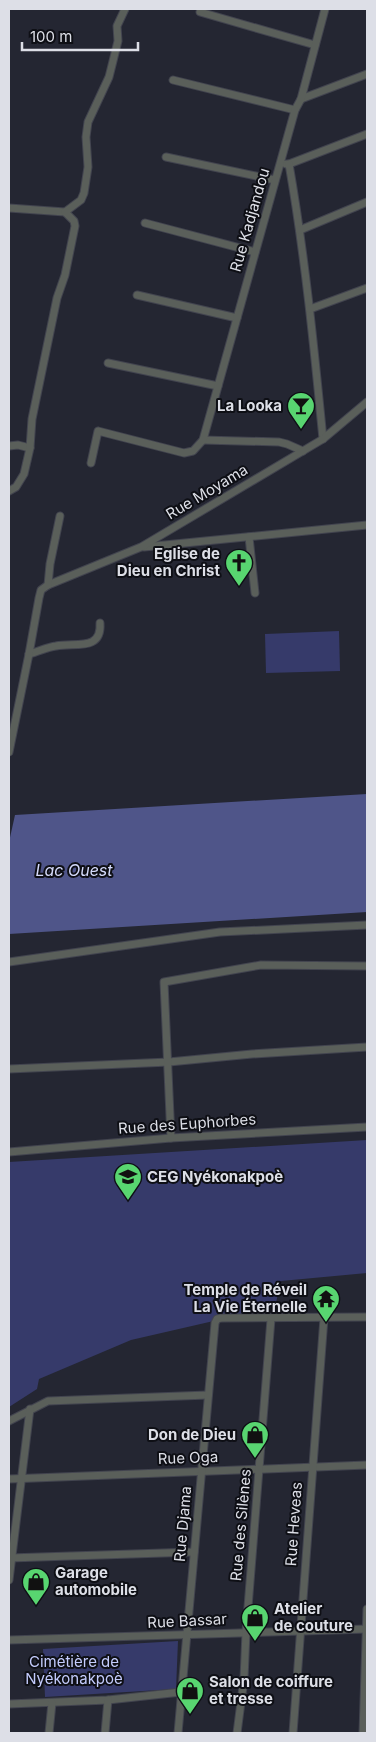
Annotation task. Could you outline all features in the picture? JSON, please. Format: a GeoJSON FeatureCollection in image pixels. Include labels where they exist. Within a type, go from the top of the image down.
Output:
{"type":"FeatureCollection","features":[{"type":"Feature","properties":{"kind":"street"},"geometry":{"type":"LineString","coordinates":[[65,212],[81,200],[84,193],[88,167],[86,137],[88,122],[109,76],[118,41],[117,26],[125,9]]}},
{"type":"Feature","properties":{"kind":"street"},"geometry":{"type":"LineString","coordinates":[[325,10],[333,9]]}},
{"type":"Feature","properties":{"kind":"street","name":"Rue Kadjandou"},"geometry":{"type":"LineString","coordinates":[[203,440],[294,110],[301,99],[325,10]]}},
{"type":"Feature","properties":{"kind":"street"},"geometry":{"type":"LineString","coordinates":[[200,12],[315,45]]}},
{"type":"Feature","properties":{"kind":"street"},"geometry":{"type":"LineString","coordinates":[[301,99],[367,74]]}},
{"type":"Feature","properties":{"kind":"street"},"geometry":{"type":"LineString","coordinates":[[173,80],[294,110]]}},
{"type":"Feature","properties":{"kind":"street"},"geometry":{"type":"LineString","coordinates":[[280,164],[289,164],[367,134]]}},
{"type":"Feature","properties":{"kind":"street"},"geometry":{"type":"LineString","coordinates":[[166,157],[275,180]]}},
{"type":"Feature","properties":{"kind":"street"},"geometry":{"type":"LineString","coordinates":[[289,164],[310,310],[323,439]]}},
{"type":"Feature","properties":{"kind":"street"},"geometry":{"type":"LineString","coordinates":[[300,230],[367,202]]}},
{"type":"Feature","properties":{"kind":"street"},"geometry":{"type":"LineString","coordinates":[[9,208],[65,212],[74,221],[75,226],[65,275],[57,298],[32,419],[30,448],[24,474],[16,487],[9,491]]}},
{"type":"Feature","properties":{"kind":"street"},"geometry":{"type":"LineString","coordinates":[[144,223],[255,252]]}},
{"type":"Feature","properties":{"kind":"street"},"geometry":{"type":"LineString","coordinates":[[310,310],[367,288]]}},
{"type":"Feature","properties":{"kind":"street"},"geometry":{"type":"LineString","coordinates":[[137,295],[237,318]]}},
{"type":"Feature","properties":{"kind":"street"},"geometry":{"type":"LineString","coordinates":[[108,363],[218,386]]}},
{"type":"Feature","properties":{"kind":"street","name":"Rue Moyama"},"geometry":{"type":"LineString","coordinates":[[48,585],[141,547],[323,439],[367,402]]}},
{"type":"Feature","properties":{"kind":"street"},"geometry":{"type":"LineString","coordinates":[[91,463],[98,431],[184,452],[193,451],[203,440],[279,442],[303,451]]}},
{"type":"Feature","properties":{"kind":"street"},"geometry":{"type":"LineString","coordinates":[[9,446],[18,445],[30,448]]}},
{"type":"Feature","properties":{"kind":"street"},"geometry":{"type":"LineString","coordinates":[[9,752],[39,598],[41,590],[48,585],[50,564],[60,516]]}},
{"type":"Feature","properties":{"kind":"street"},"geometry":{"type":"LineString","coordinates":[[141,547],[367,525]]}},
{"type":"Feature","properties":{"kind":"street"},"geometry":{"type":"LineString","coordinates":[[249,536],[255,593]]}},
{"type":"Feature","properties":{"kind":"street"},"geometry":{"type":"LineString","coordinates":[[29,654],[56,646],[87,645],[97,638],[101,632],[100,623]]}},
{"type":"Feature","properties":{"kind":"street"},"geometry":{"type":"LineString","coordinates":[[9,962],[220,932],[367,925]]}},
{"type":"Feature","properties":{"kind":"street"},"geometry":{"type":"LineString","coordinates":[[171,1138],[164,982],[261,965],[367,966]]}},
{"type":"Feature","properties":{"kind":"street"},"geometry":{"type":"LineString","coordinates":[[9,1069],[169,1062],[252,1054],[367,1047]]}},
{"type":"Feature","properties":{"kind":"street","name":"Rue des Euphorbes"},"geometry":{"type":"LineString","coordinates":[[9,1152],[171,1138],[367,1127]]}},
{"type":"Feature","properties":{"kind":"street"},"geometry":{"type":"LineString","coordinates":[[272,1319],[367,1317]]}},
{"type":"Feature","properties":{"kind":"street","name":"Rue Djama"},"geometry":{"type":"LineString","coordinates":[[178,1733],[215,1323],[219,1318],[272,1319]]}},
{"type":"Feature","properties":{"kind":"street","name":"Rue Heveas"},"geometry":{"type":"LineString","coordinates":[[293,1733],[324,1318]]}},
{"type":"Feature","properties":{"kind":"street","name":"Rue des Silènes"},"geometry":{"type":"LineString","coordinates":[[237,1733],[244,1679],[246,1632],[272,1319]]}},
{"type":"Feature","properties":{"kind":"street"},"geometry":{"type":"LineString","coordinates":[[9,1421],[30,1409],[52,1400],[208,1395]]}},
{"type":"Feature","properties":{"kind":"street"},"geometry":{"type":"LineString","coordinates":[[9,1580],[10,1558],[30,1409]]}},
{"type":"Feature","properties":{"kind":"street","name":"Rue Oga"},"geometry":{"type":"LineString","coordinates":[[9,1479],[367,1465]]}},
{"type":"Feature","properties":{"kind":"street"},"geometry":{"type":"LineString","coordinates":[[10,1558],[194,1552]]}},
{"type":"Feature","properties":{"kind":"street"},"geometry":{"type":"LineString","coordinates":[[363,1733],[367,1609]]}},
{"type":"Feature","properties":{"kind":"street","name":"Rue Bassar"},"geometry":{"type":"LineString","coordinates":[[9,1640],[367,1629]]}},
{"type":"Feature","properties":{"kind":"street"},"geometry":{"type":"LineString","coordinates":[[9,1704],[108,1700],[181,1692]]}},
{"type":"Feature","properties":{"kind":"street"},"geometry":{"type":"LineString","coordinates":[[105,1733],[108,1700]]}},
{"type":"Feature","properties":{"kind":"street"},"geometry":{"type":"LineString","coordinates":[[49,1733],[52,1703]]}},
{"type":"Feature","properties":{"kind":"green space"},"geometry":{"type":"Polygon","coordinates":[[[339,631],[340,671],[266,673],[265,634],[339,631]]]}},
{"type":"Feature","properties":{"kind":"green space"},"geometry":{"type":"Polygon","coordinates":[[[367,1140],[367,1273],[281,1281],[275,1307],[131,1340],[39,1379],[37,1389],[9,1407],[9,1162],[367,1140]]]}},
{"type":"Feature","properties":{"kind":"green space","name":"Cimétière de Nyékonakpoè"},"geometry":{"type":"Polygon","coordinates":[[[178,1641],[176,1689],[45,1697],[43,1649],[178,1641]]]}},
{"type":"Feature","properties":{"kind":"water","name":"Lac Ouest"},"geometry":{"type":"Polygon","coordinates":[[[367,794],[367,912],[9,934],[9,842],[15,815],[367,794]]]}},
{"type":"Feature","properties":{"kind":"place","name":"La Looka"},"geometry":{"type":"Point","coordinates":[301,430]}},
{"type":"Feature","properties":{"kind":"place","name":"Eglise de Dieu en Christ"},"geometry":{"type":"Point","coordinates":[239,587]}},
{"type":"Feature","properties":{"kind":"place","name":"CEG Nyékonakpoè"},"geometry":{"type":"Point","coordinates":[128,1201]}},
{"type":"Feature","properties":{"kind":"place","name":"Temple de Réveil La Vie Éternelle"},"geometry":{"type":"Point","coordinates":[326,1323]}},
{"type":"Feature","properties":{"kind":"place","name":"Don de Dieu"},"geometry":{"type":"Point","coordinates":[255,1459]}},
{"type":"Feature","properties":{"kind":"place","name":"Garage automobile"},"geometry":{"type":"Point","coordinates":[36,1606]}},
{"type":"Feature","properties":{"kind":"place","name":"Atelier de couture"},"geometry":{"type":"Point","coordinates":[255,1642]}},
{"type":"Feature","properties":{"kind":"place","name":"Salon de coiffure et tresse"},"geometry":{"type":"Point","coordinates":[190,1715]}}]}
